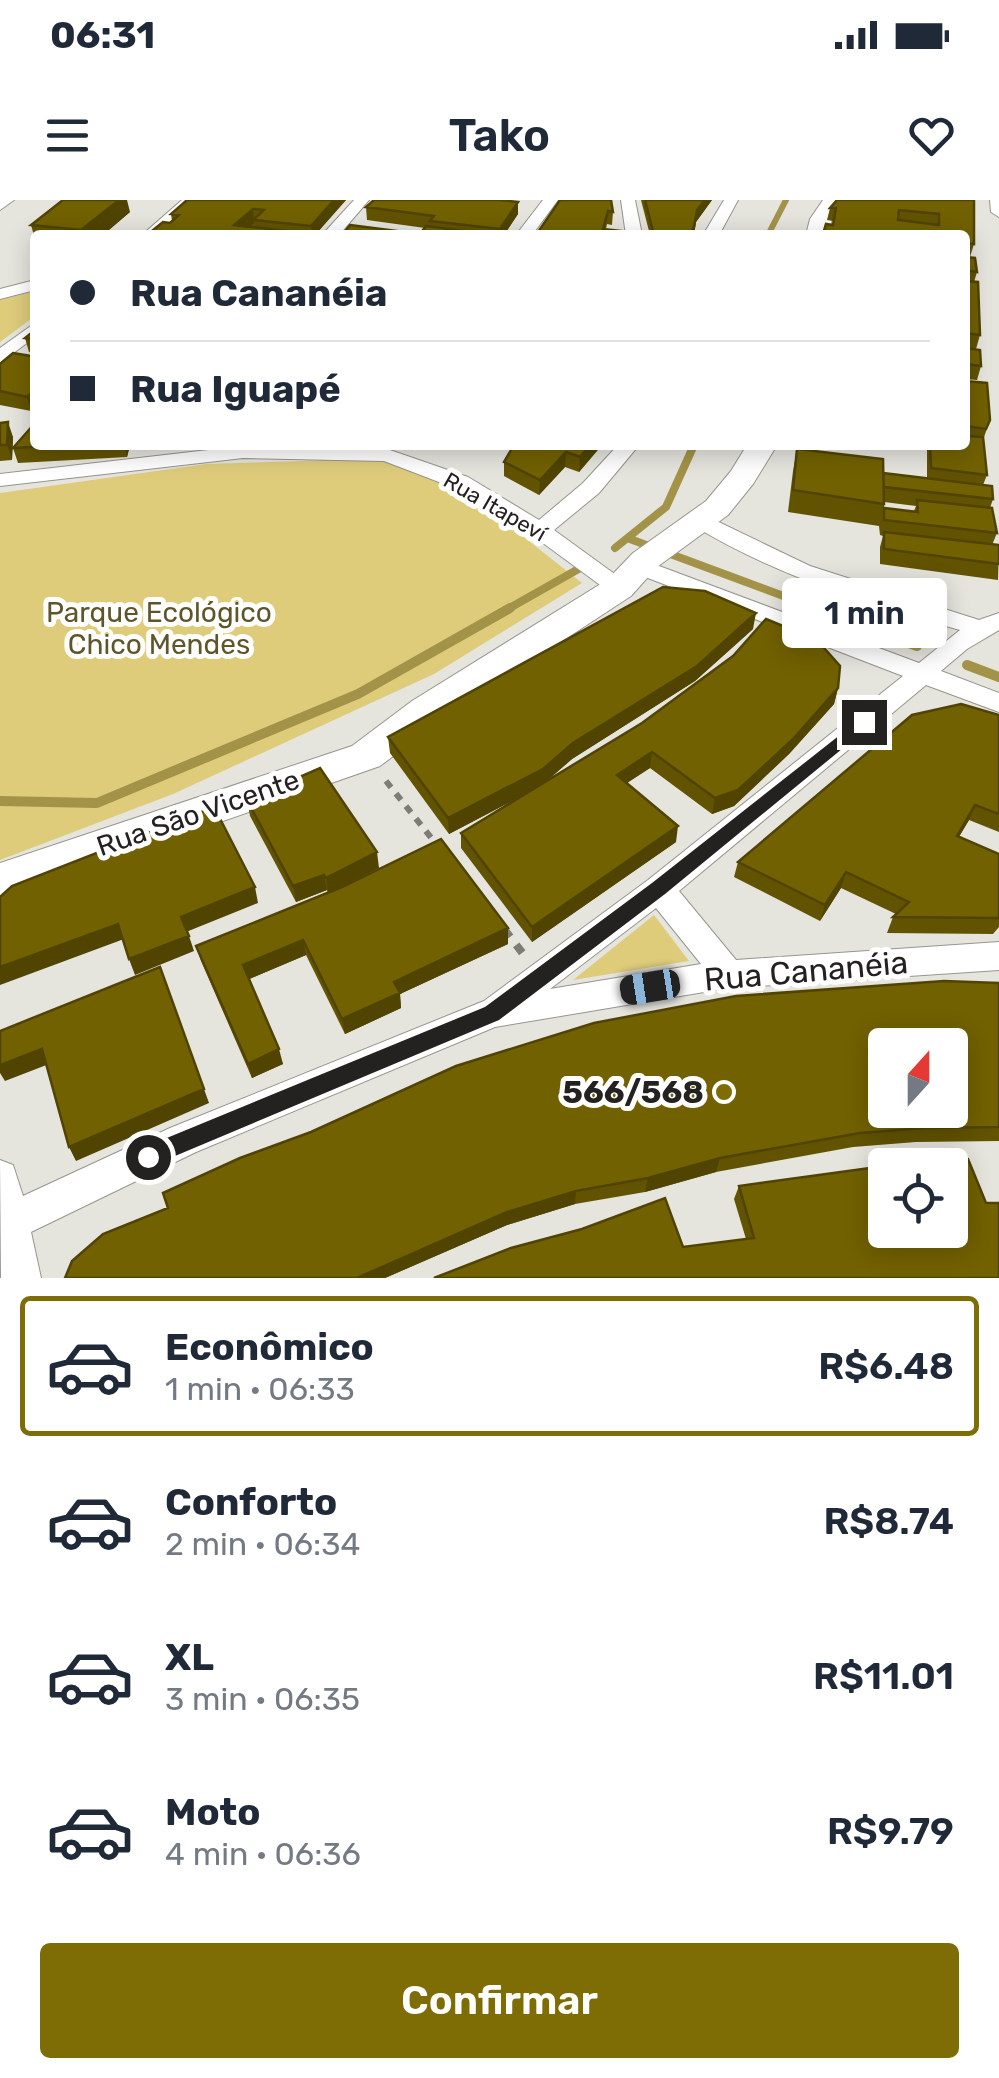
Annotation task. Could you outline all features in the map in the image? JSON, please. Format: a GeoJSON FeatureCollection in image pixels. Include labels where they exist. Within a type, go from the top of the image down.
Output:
{"type":"FeatureCollection","features":[{"type":"Feature","properties":{"kind":"street"},"geometry":{"type":"LineString","coordinates":[[0,205],[8,200]]}},
{"type":"Feature","properties":{"kind":"street"},"geometry":{"type":"LineString","coordinates":[[156,230],[192,200]]}},
{"type":"Feature","properties":{"kind":"street"},"geometry":{"type":"LineString","coordinates":[[335,230],[362,200]]}},
{"type":"Feature","properties":{"kind":"street"},"geometry":{"type":"LineString","coordinates":[[528,230],[550,200]]}},
{"type":"Feature","properties":{"kind":"street"},"geometry":{"type":"LineString","coordinates":[[628,200],[633,230]]}},
{"type":"Feature","properties":{"kind":"street"},"geometry":{"type":"LineString","coordinates":[[714,230],[731,200]]}},
{"type":"Feature","properties":{"kind":"street"},"geometry":{"type":"LineString","coordinates":[[818,230],[834,200]]}},
{"type":"Feature","properties":{"kind":"street"},"geometry":{"type":"LineString","coordinates":[[997,200],[999,210]]}},
{"type":"Feature","properties":{"kind":"street"},"geometry":{"type":"LineString","coordinates":[[0,294],[30,287]]}},
{"type":"Feature","properties":{"kind":"street"},"geometry":{"type":"LineString","coordinates":[[0,357],[30,332]]}},
{"type":"Feature","properties":{"kind":"street","name":"Rua Itapeví"},"geometry":{"type":"LineString","coordinates":[[0,480],[156,452],[390,450],[460,482],[627,576],[999,703]]}},
{"type":"Feature","properties":{"kind":"street"},"geometry":{"type":"LineString","coordinates":[[540,530],[591,488],[625,450]]}},
{"type":"Feature","properties":{"kind":"street","name":"Rua São Vicente"},"geometry":{"type":"LineString","coordinates":[[0,881],[366,756],[702,521],[750,469],[760,450]]}},
{"type":"Feature","properties":{"kind":"street"},"geometry":{"type":"LineString","coordinates":[[702,521],[723,535],[795,567],[885,600],[990,624]]}},
{"type":"Feature","properties":{"kind":"street"},"geometry":{"type":"LineString","coordinates":[[492,1014],[659,888],[923,674],[948,649],[990,624]]}},
{"type":"Feature","properties":{"kind":"street"},"geometry":{"type":"LineString","coordinates":[[659,888],[728,974]]}},
{"type":"Feature","properties":{"kind":"street","name":"Rua Cananéia"},"geometry":{"type":"LineString","coordinates":[[4,1225],[183,1140],[492,1014],[728,974],[999,956]]}},
{"type":"Feature","properties":{"kind":"street"},"geometry":{"type":"LineString","coordinates":[[0,1178],[4,1225],[21,1278]]}},
{"type":"Feature","properties":{"kind":"path"},"geometry":{"type":"LineString","coordinates":[[366,756],[448,859]]}},
{"type":"Feature","properties":{"kind":"path"},"geometry":{"type":"LineString","coordinates":[[495,918],[542,977]]}},
{"type":"Feature","properties":{"kind":"green space"},"geometry":{"type":"Polygon","coordinates":[[[30,292],[30,320],[0,342],[0,300],[30,292]]]}},
{"type":"Feature","properties":{"kind":"green space","name":"Parque Ecológico Chico Mendes"},"geometry":{"type":"Polygon","coordinates":[[[368,459],[408,466],[462,488],[582,583],[434,674],[173,794],[0,860],[0,493],[206,464],[368,459]]]}},
{"type":"Feature","properties":{"kind":"green space"},"geometry":{"type":"Polygon","coordinates":[[[654,915],[689,961],[573,980],[654,915]]]}},
{"type":"Feature","properties":{"kind":"building"},"geometry":{"type":"Polygon","coordinates":[[[63,200],[119,200],[81,230],[31,225],[63,200]]]}},
{"type":"Feature","properties":{"kind":"building"},"geometry":{"type":"Polygon","coordinates":[[[187,200],[334,200],[311,226],[253,220],[264,210],[253,209],[234,225],[277,230],[153,230],[179,215],[171,214],[187,200]]]}},
{"type":"Feature","properties":{"kind":"building"},"geometry":{"type":"Polygon","coordinates":[[[374,200],[518,202],[500,229],[430,221],[434,216],[366,207],[374,200]]]}},
{"type":"Feature","properties":{"kind":"building"},"geometry":{"type":"Polygon","coordinates":[[[560,200],[611,200],[613,212],[608,211],[603,229],[612,230],[539,230],[560,200]]]}},
{"type":"Feature","properties":{"kind":"building"},"geometry":{"type":"Polygon","coordinates":[[[645,200],[705,200],[697,210],[692,230],[653,230],[645,200]]]}},
{"type":"Feature","properties":{"kind":"building"},"geometry":{"type":"Polygon","coordinates":[[[837,200],[974,200],[974,244],[970,244],[970,230],[824,230],[826,224],[833,225],[836,208],[830,208],[837,200]],[[899,210],[898,220],[939,225],[939,214],[899,210]]]}},
{"type":"Feature","properties":{"kind":"building"},"geometry":{"type":"Polygon","coordinates":[[[350,225],[389,230],[346,230],[350,225]]]}},
{"type":"Feature","properties":{"kind":"building"},"geometry":{"type":"Polygon","coordinates":[[[426,226],[457,230],[423,230],[426,226]]]}},
{"type":"Feature","properties":{"kind":"building"},"geometry":{"type":"Polygon","coordinates":[[[970,258],[975,258],[977,272],[970,271],[970,258]]]}},
{"type":"Feature","properties":{"kind":"building"},"geometry":{"type":"Polygon","coordinates":[[[970,281],[978,282],[980,335],[970,334],[970,281]]]}},
{"type":"Feature","properties":{"kind":"building"},"geometry":{"type":"Polygon","coordinates":[[[970,349],[980,350],[981,366],[970,365],[970,349]]]}},
{"type":"Feature","properties":{"kind":"building"},"geometry":{"type":"Polygon","coordinates":[[[13,353],[30,356],[30,394],[0,391],[0,364],[13,353]]]}},
{"type":"Feature","properties":{"kind":"building"},"geometry":{"type":"Polygon","coordinates":[[[970,381],[987,383],[990,420],[986,429],[970,427],[970,381]]]}},
{"type":"Feature","properties":{"kind":"building"},"geometry":{"type":"Polygon","coordinates":[[[8,422],[7,445],[0,445],[0,423],[8,422]]]}},
{"type":"Feature","properties":{"kind":"building"},"geometry":{"type":"Polygon","coordinates":[[[30,429],[30,447],[13,448],[30,429]]]}},
{"type":"Feature","properties":{"kind":"building"},"geometry":{"type":"Polygon","coordinates":[[[970,436],[983,437],[987,475],[931,468],[930,450],[970,450],[970,436]]]}},
{"type":"Feature","properties":{"kind":"building"},"geometry":{"type":"Polygon","coordinates":[[[511,450],[586,450],[580,457],[566,452],[540,480],[504,462],[511,450]]]}},
{"type":"Feature","properties":{"kind":"building"},"geometry":{"type":"Polygon","coordinates":[[[797,450],[883,459],[884,504],[793,490],[797,450]]]}},
{"type":"Feature","properties":{"kind":"building"},"geometry":{"type":"Polygon","coordinates":[[[883,473],[992,486],[993,499],[884,487],[883,473]]]}},
{"type":"Feature","properties":{"kind":"building"},"geometry":{"type":"Polygon","coordinates":[[[917,500],[992,508],[997,533],[884,520],[884,508],[918,512],[917,500]]]}},
{"type":"Feature","properties":{"kind":"building"},"geometry":{"type":"Polygon","coordinates":[[[884,532],[999,545],[999,564],[884,549],[884,532]]]}},
{"type":"Feature","properties":{"kind":"building"},"geometry":{"type":"Polygon","coordinates":[[[663,587],[705,591],[756,613],[697,666],[573,743],[543,769],[448,818],[388,737],[663,587]]]}},
{"type":"Feature","properties":{"kind":"building"},"geometry":{"type":"Polygon","coordinates":[[[766,619],[817,640],[840,666],[838,688],[793,739],[738,790],[715,798],[652,752],[617,775],[678,826],[532,927],[461,833],[642,723],[733,656],[766,619]]]}},
{"type":"Feature","properties":{"kind":"building"},"geometry":{"type":"Polygon","coordinates":[[[961,704],[999,715],[999,814],[975,805],[957,836],[999,854],[999,918],[893,917],[909,902],[846,872],[825,905],[738,862],[912,715],[961,704]]]}},
{"type":"Feature","properties":{"kind":"building"},"geometry":{"type":"Polygon","coordinates":[[[320,768],[377,852],[326,878],[324,875],[293,886],[247,800],[320,768]]]}},
{"type":"Feature","properties":{"kind":"building"},"geometry":{"type":"Polygon","coordinates":[[[214,807],[255,887],[181,917],[189,936],[129,959],[118,924],[0,967],[0,897],[12,886],[214,807]]]}},
{"type":"Feature","properties":{"kind":"building"},"geometry":{"type":"Polygon","coordinates":[[[441,839],[508,928],[394,982],[400,993],[342,1019],[303,940],[243,965],[279,1049],[248,1064],[196,946],[342,887],[441,839]]]}},
{"type":"Feature","properties":{"kind":"building"},"geometry":{"type":"Polygon","coordinates":[[[160,967],[204,1089],[69,1147],[42,1049],[0,1065],[0,1031],[160,967]]]}},
{"type":"Feature","properties":{"kind":"building"},"geometry":{"type":"Polygon","coordinates":[[[944,981],[999,983],[999,1127],[968,1127],[968,1028],[868,1028],[868,1128],[924,1128],[860,1133],[720,1158],[648,1178],[576,1191],[507,1212],[357,1278],[65,1278],[72,1261],[103,1234],[168,1208],[163,1193],[456,1066],[594,1023],[736,996],[944,981]]]}},
{"type":"Feature","properties":{"kind":"building"},"geometry":{"type":"Polygon","coordinates":[[[968,1159],[986,1203],[999,1203],[999,1278],[434,1278],[511,1248],[582,1229],[665,1198],[683,1247],[754,1238],[739,1186],[868,1168],[868,1248],[968,1248],[968,1159]]]}},
{"type":"Feature","properties":{"kind":"waterway"},"geometry":{"type":"LineString","coordinates":[[771,230],[786,200]]}},
{"type":"Feature","properties":{"kind":"waterway"},"geometry":{"type":"LineString","coordinates":[[615,548],[666,507],[692,450]]}},
{"type":"Feature","properties":{"kind":"waterway"},"geometry":{"type":"LineString","coordinates":[[630,539],[821,610]]}},
{"type":"Feature","properties":{"kind":"waterway"},"geometry":{"type":"LineString","coordinates":[[506,610],[582,567]]}},
{"type":"Feature","properties":{"kind":"waterway"},"geometry":{"type":"LineString","coordinates":[[0,801],[97,803],[358,694],[510,608]]}},
{"type":"Feature","properties":{"kind":"waterway"},"geometry":{"type":"LineString","coordinates":[[814,608],[917,646]]}},
{"type":"Feature","properties":{"kind":"waterway"},"geometry":{"type":"LineString","coordinates":[[967,665],[999,677]]}},
{"type":"Feature","properties":{"kind":"place","name":"566/568"},"geometry":{"type":"Point","coordinates":[724,1092]}},
{"type":"Feature","properties":{"kind":"route"},"geometry":{"type":"LineString","coordinates":[[148,1157],[492,1014],[659,888],[864,722]]}}]}
